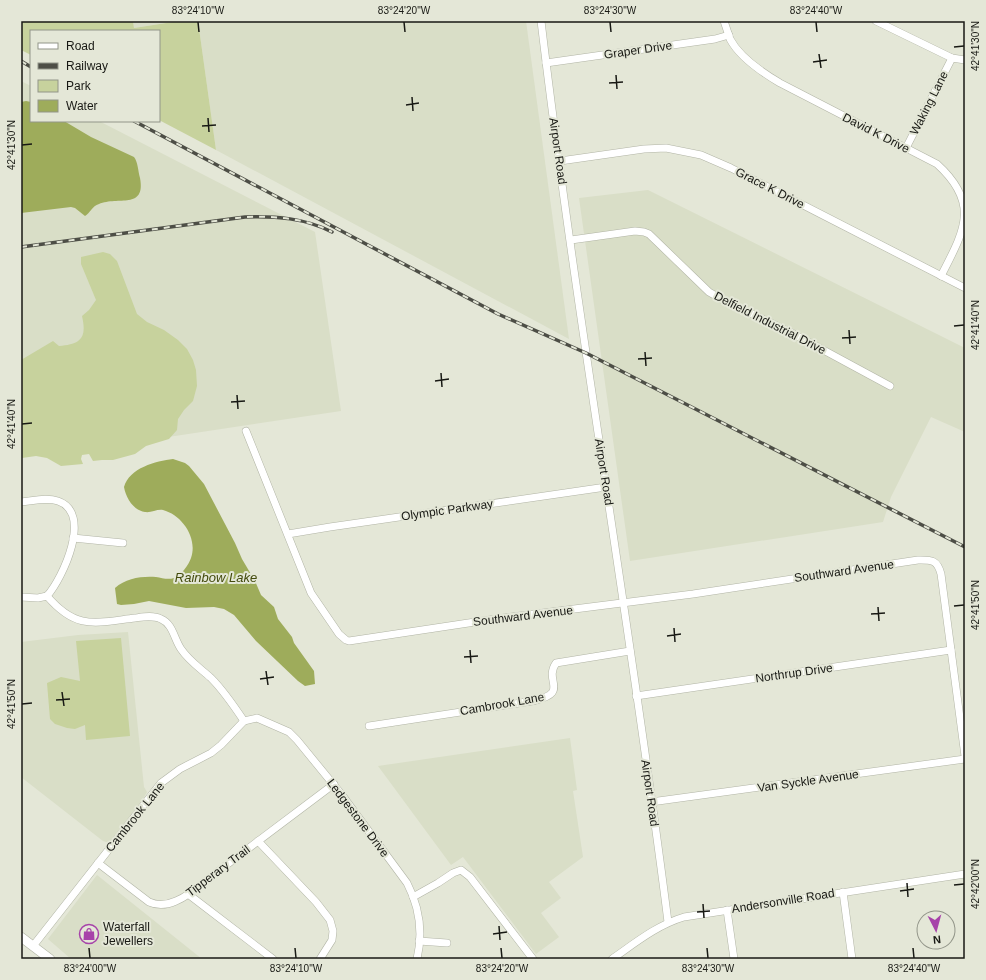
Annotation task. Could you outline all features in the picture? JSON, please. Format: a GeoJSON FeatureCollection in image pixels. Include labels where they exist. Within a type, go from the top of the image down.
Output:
{"type":"FeatureCollection","features":[{"type":"Feature","properties":{"kind":"main road"},"geometry":{"type":"LineString","coordinates":[[21,937],[50,959]]}},
{"type":"Feature","properties":{"kind":"street","name":"Airport Road"},"geometry":{"type":"LineString","coordinates":[[541,21],[668,922]]}},
{"type":"Feature","properties":{"kind":"street","name":"David K Drive"},"geometry":{"type":"LineString","coordinates":[[724,21],[731,40],[743,55],[759,70],[780,83],[937,164],[949,175],[958,189],[965,216],[963,231],[941,276]]}},
{"type":"Feature","properties":{"kind":"street"},"geometry":{"type":"LineString","coordinates":[[876,21],[952,58],[965,60]]}},
{"type":"Feature","properties":{"kind":"street","name":"Graper Drive"},"geometry":{"type":"LineString","coordinates":[[546,63],[715,39],[729,35]]}},
{"type":"Feature","properties":{"kind":"street","name":"Waking Lane"},"geometry":{"type":"LineString","coordinates":[[906,148],[952,58]]}},
{"type":"Feature","properties":{"kind":"street","name":"Grace K Drive"},"geometry":{"type":"LineString","coordinates":[[560,161],[656,148],[701,155],[730,168],[965,288]]}},
{"type":"Feature","properties":{"kind":"street","name":"Delfield Industrial Drive"},"geometry":{"type":"LineString","coordinates":[[571,240],[635,231],[649,234],[709,292],[722,300],[792,333],[890,386]]}},
{"type":"Feature","properties":{"kind":"street","name":"Southward Avenue"},"geometry":{"type":"LineString","coordinates":[[246,431],[311,593],[339,634],[349,641],[488,620],[624,603],[918,560],[932,560],[936,563],[941,574],[951,650]]}},
{"type":"Feature","properties":{"kind":"street","name":"Olympic Parkway"},"geometry":{"type":"LineString","coordinates":[[288,534],[606,487]]}},
{"type":"Feature","properties":{"kind":"street"},"geometry":{"type":"LineString","coordinates":[[21,502],[44,499],[58,501],[63,503],[73,518],[73,538],[66,564],[47,596],[38,598],[21,597]]}},
{"type":"Feature","properties":{"kind":"street"},"geometry":{"type":"LineString","coordinates":[[73,538],[123,543]]}},
{"type":"Feature","properties":{"kind":"street"},"geometry":{"type":"LineString","coordinates":[[47,596],[62,611],[80,621],[104,621],[146,616],[155,617],[167,622],[179,647],[227,696],[244,721]]}},
{"type":"Feature","properties":{"kind":"street"},"geometry":{"type":"LineString","coordinates":[[951,650],[965,758]]}},
{"type":"Feature","properties":{"kind":"street","name":"Northrup Drive"},"geometry":{"type":"LineString","coordinates":[[636,696],[951,650]]}},
{"type":"Feature","properties":{"kind":"street","name":"Cambrook Lane"},"geometry":{"type":"LineString","coordinates":[[369,726],[533,701],[547,697],[554,689],[553,674],[556,663],[630,651]]}},
{"type":"Feature","properties":{"kind":"street","name":"Ledgestone Drive"},"geometry":{"type":"LineString","coordinates":[[244,721],[256,718],[289,732],[334,784],[407,883],[417,908],[419,941],[417,959]]}},
{"type":"Feature","properties":{"kind":"street","name":"Cambrook Lane"},"geometry":{"type":"LineString","coordinates":[[33,946],[161,784],[180,769],[211,753],[221,745],[244,721]]}},
{"type":"Feature","properties":{"kind":"street","name":"Van Syckle Avenue"},"geometry":{"type":"LineString","coordinates":[[651,802],[965,758]]}},
{"type":"Feature","properties":{"kind":"street","name":"Tipperary Trail"},"geometry":{"type":"LineString","coordinates":[[98,863],[153,904],[168,904],[177,901],[334,784]]}},
{"type":"Feature","properties":{"kind":"street"},"geometry":{"type":"LineString","coordinates":[[258,841],[316,902],[330,920],[333,932],[332,940],[320,959]]}},
{"type":"Feature","properties":{"kind":"street"},"geometry":{"type":"LineString","coordinates":[[413,897],[453,873],[461,870],[465,872],[480,889],[533,959]]}},
{"type":"Feature","properties":{"kind":"street","name":"Andersonville Road"},"geometry":{"type":"LineString","coordinates":[[612,959],[654,929],[668,922],[684,917],[965,874]]}},
{"type":"Feature","properties":{"kind":"street"},"geometry":{"type":"LineString","coordinates":[[842,892],[852,959]]}},
{"type":"Feature","properties":{"kind":"street"},"geometry":{"type":"LineString","coordinates":[[188,894],[273,959]]}},
{"type":"Feature","properties":{"kind":"street"},"geometry":{"type":"LineString","coordinates":[[727,910],[734,959]]}},
{"type":"Feature","properties":{"kind":"street"},"geometry":{"type":"LineString","coordinates":[[419,941],[447,943]]}},
{"type":"Feature","properties":{"kind":"shaded area"},"geometry":{"type":"Polygon","coordinates":[[[133,21],[179,21],[134,28],[133,21]]]}},
{"type":"Feature","properties":{"kind":"shaded area"},"geometry":{"type":"Polygon","coordinates":[[[198,21],[526,21],[569,339],[216,150],[198,21]]]}},
{"type":"Feature","properties":{"kind":"shaded area"},"geometry":{"type":"Polygon","coordinates":[[[21,81],[30,86],[30,122],[101,122],[315,232],[341,411],[175,436],[21,455],[21,81]]]}},
{"type":"Feature","properties":{"kind":"shaded area"},"geometry":{"type":"Polygon","coordinates":[[[648,190],[965,348],[965,432],[931,417],[891,497],[883,522],[630,561],[579,198],[648,190]]]}},
{"type":"Feature","properties":{"kind":"shaded area"},"geometry":{"type":"Polygon","coordinates":[[[128,632],[144,787],[147,792],[142,801],[109,843],[103,841],[21,777],[21,642],[78,635],[128,632]]]}},
{"type":"Feature","properties":{"kind":"shaded area"},"geometry":{"type":"Polygon","coordinates":[[[570,738],[577,790],[573,791],[583,857],[549,882],[561,898],[541,913],[559,937],[536,954],[463,857],[451,865],[378,766],[570,738]]]}},
{"type":"Feature","properties":{"kind":"shaded area"},"geometry":{"type":"Polygon","coordinates":[[[97,875],[202,959],[71,959],[48,939],[97,875]]]}},
{"type":"Feature","properties":{"kind":"green space"},"geometry":{"type":"Polygon","coordinates":[[[21,21],[133,21],[134,28],[179,21],[198,21],[216,150],[160,121],[160,30],[30,30],[30,54],[21,50],[21,21]]]}},
{"type":"Feature","properties":{"kind":"green space"},"geometry":{"type":"Polygon","coordinates":[[[103,252],[110,254],[117,261],[137,314],[147,322],[164,330],[178,340],[187,349],[196,370],[197,386],[193,401],[178,419],[177,430],[169,439],[146,446],[135,454],[113,460],[93,461],[89,454],[82,455],[81,459],[83,464],[61,466],[47,458],[36,456],[22,458],[21,360],[53,341],[59,346],[73,344],[81,338],[84,330],[82,316],[89,310],[96,300],[81,264],[81,257],[103,252]]]}},
{"type":"Feature","properties":{"kind":"green space"},"geometry":{"type":"Polygon","coordinates":[[[121,638],[130,736],[86,740],[85,725],[75,729],[55,724],[50,719],[47,683],[61,677],[80,681],[76,641],[121,638]]]}},
{"type":"Feature","properties":{"kind":"water"},"geometry":{"type":"Polygon","coordinates":[[[21,102],[30,102],[30,122],[66,122],[91,137],[134,157],[140,178],[141,188],[139,194],[135,198],[129,200],[99,204],[85,216],[75,208],[71,207],[21,213],[21,102]]]}},
{"type":"Feature","properties":{"kind":"water","name":"Rainbow Lake"},"geometry":{"type":"Polygon","coordinates":[[[173,459],[189,466],[204,484],[261,595],[274,607],[278,619],[292,637],[294,643],[314,671],[315,684],[305,686],[298,681],[256,641],[234,615],[224,609],[214,607],[186,608],[149,601],[134,604],[117,604],[115,588],[119,585],[140,577],[167,579],[177,577],[184,570],[191,558],[193,550],[190,535],[182,522],[170,513],[163,510],[145,512],[137,509],[128,499],[124,487],[127,480],[137,470],[151,464],[173,459]]]}},
{"type":"Feature","properties":{"kind":"railway"},"geometry":{"type":"LineString","coordinates":[[21,61],[30,66]]}},
{"type":"Feature","properties":{"kind":"railway"},"geometry":{"type":"LineString","coordinates":[[136,122],[498,314],[586,353],[965,547]]}},
{"type":"Feature","properties":{"kind":"railway"},"geometry":{"type":"LineString","coordinates":[[21,247],[245,217],[290,219],[322,227],[332,232]]}},
{"type":"Feature","properties":{"kind":"place","name":"Waterfall Jewellers"},"geometry":{"type":"Point","coordinates":[89,934]}}]}
